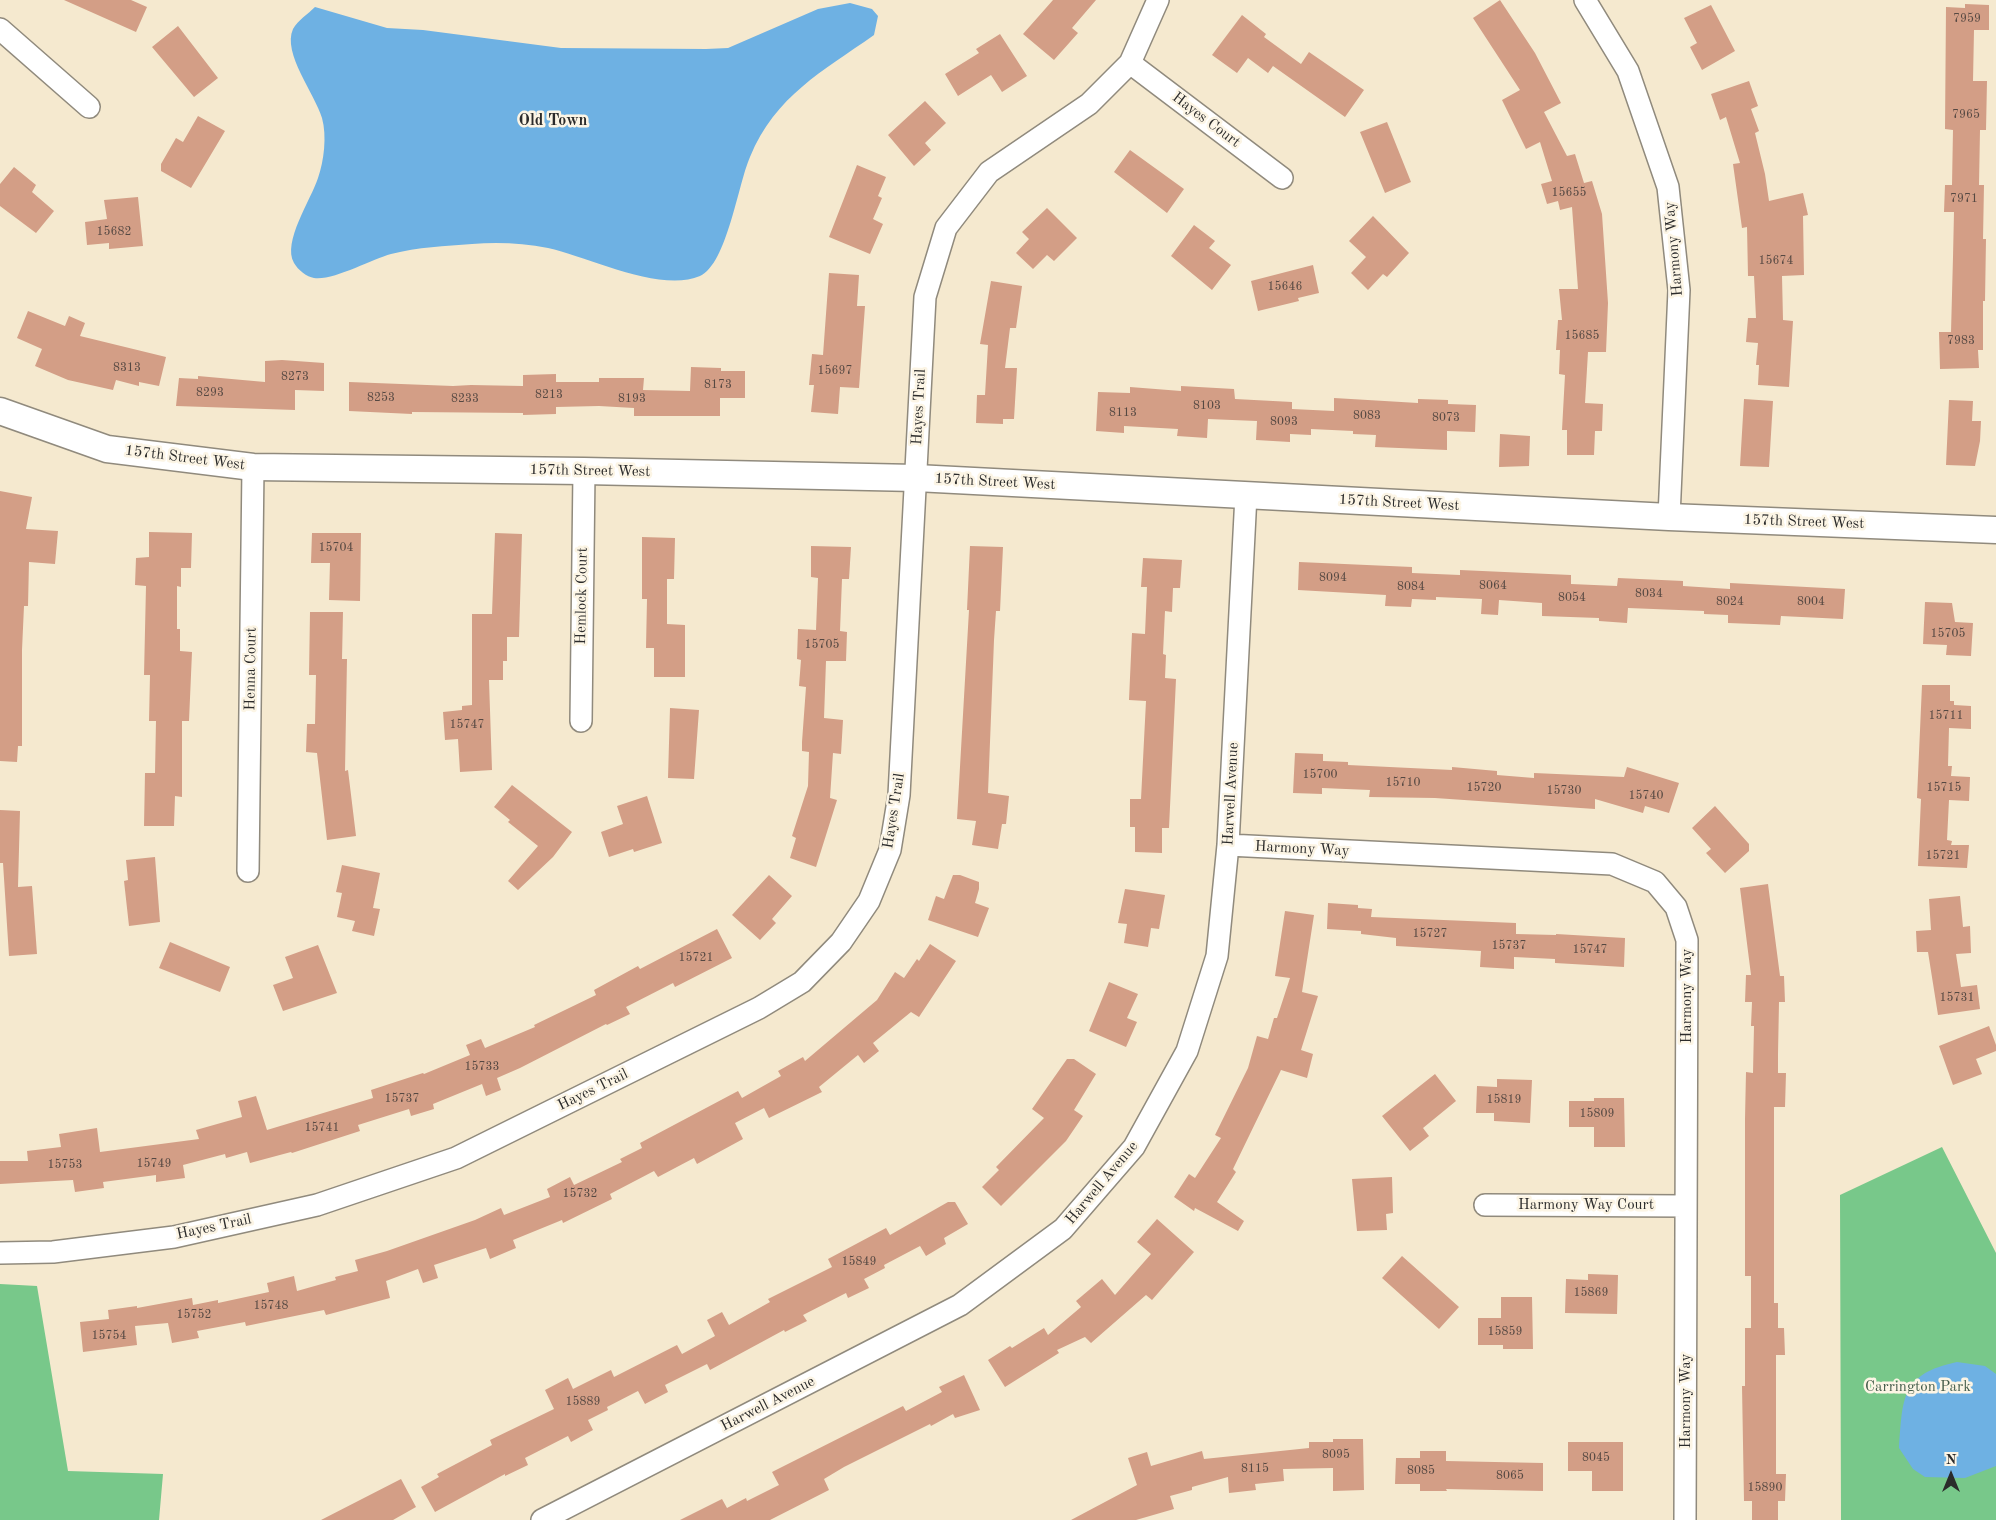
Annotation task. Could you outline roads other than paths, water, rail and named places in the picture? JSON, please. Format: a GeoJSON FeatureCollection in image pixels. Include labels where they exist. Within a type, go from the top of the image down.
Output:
{"type":"FeatureCollection","features":[{"type":"Feature","properties":{"kind":"street","name":"Hayes Trail"},"geometry":{"type":"LineString","coordinates":[[0,1253],[54,1252],[174,1236],[317,1205],[456,1158],[759,1008],[802,982],[841,942],[869,901],[890,850],[900,795],[925,297],[946,228],[989,172],[1089,104],[1130,63],[1158,0]]}},
{"type":"Feature","properties":{"kind":"street","name":"Harmony Way"},"geometry":{"type":"LineString","coordinates":[[1585,0],[1628,71],[1668,186],[1679,290],[1669,517]]}},
{"type":"Feature","properties":{"kind":"street"},"geometry":{"type":"LineString","coordinates":[[0,29],[89,107]]}},
{"type":"Feature","properties":{"kind":"street","name":"Hayes Court"},"geometry":{"type":"LineString","coordinates":[[1130,63],[1282,178]]}},
{"type":"Feature","properties":{"kind":"street","name":"157th Street West"},"geometry":{"type":"LineString","coordinates":[[0,411],[107,449],[253,467],[916,478],[1669,517],[1996,530]]}},
{"type":"Feature","properties":{"kind":"street","name":"Henna Court"},"geometry":{"type":"LineString","coordinates":[[248,871],[253,467]]}},
{"type":"Feature","properties":{"kind":"street","name":"Hemlock Court"},"geometry":{"type":"LineString","coordinates":[[581,721],[584,471]]}},
{"type":"Feature","properties":{"kind":"street","name":"Harwell Avenue"},"geometry":{"type":"LineString","coordinates":[[542,1520],[960,1305],[1063,1229],[1134,1147],[1187,1051],[1216,956],[1228,845],[1246,495]]}},
{"type":"Feature","properties":{"kind":"street","name":"Harmony Way"},"geometry":{"type":"LineString","coordinates":[[1228,845],[1612,864],[1655,882],[1676,907],[1687,940],[1686,1520]]}},
{"type":"Feature","properties":{"kind":"street","name":"Harmony Way Court"},"geometry":{"type":"LineString","coordinates":[[1485,1205],[1686,1206]]}},
{"type":"Feature","properties":{"kind":"water"},"geometry":{"type":"Polygon","coordinates":[[[850,3],[872,9],[878,16],[874,35],[819,73],[787,101],[773,117],[760,136],[750,157],[731,222],[718,256],[709,269],[700,276],[684,280],[645,277],[548,248],[500,243],[421,248],[391,254],[342,273],[322,278],[308,276],[300,271],[294,263],[291,254],[294,233],[318,178],[325,140],[322,118],[295,61],[291,39],[295,26],[315,7],[387,28],[423,30],[561,48],[706,49],[728,48],[818,9],[850,3]]]}},
{"type":"Feature","properties":{"kind":"water"},"geometry":{"type":"Polygon","coordinates":[[[1957,1362],[1985,1366],[1996,1374],[1996,1466],[1965,1478],[1925,1477],[1913,1469],[1899,1448],[1904,1402],[1908,1391],[1924,1374],[1938,1367],[1957,1362]]]}},
{"type":"Feature","properties":{"kind":"district","name":"Old Town"},"geometry":{"type":"Point","coordinates":[553,121]}},
{"type":"Feature","properties":{"kind":"park label","name":"Carrington Park"},"geometry":{"type":"Point","coordinates":[1918,1387]}}]}
